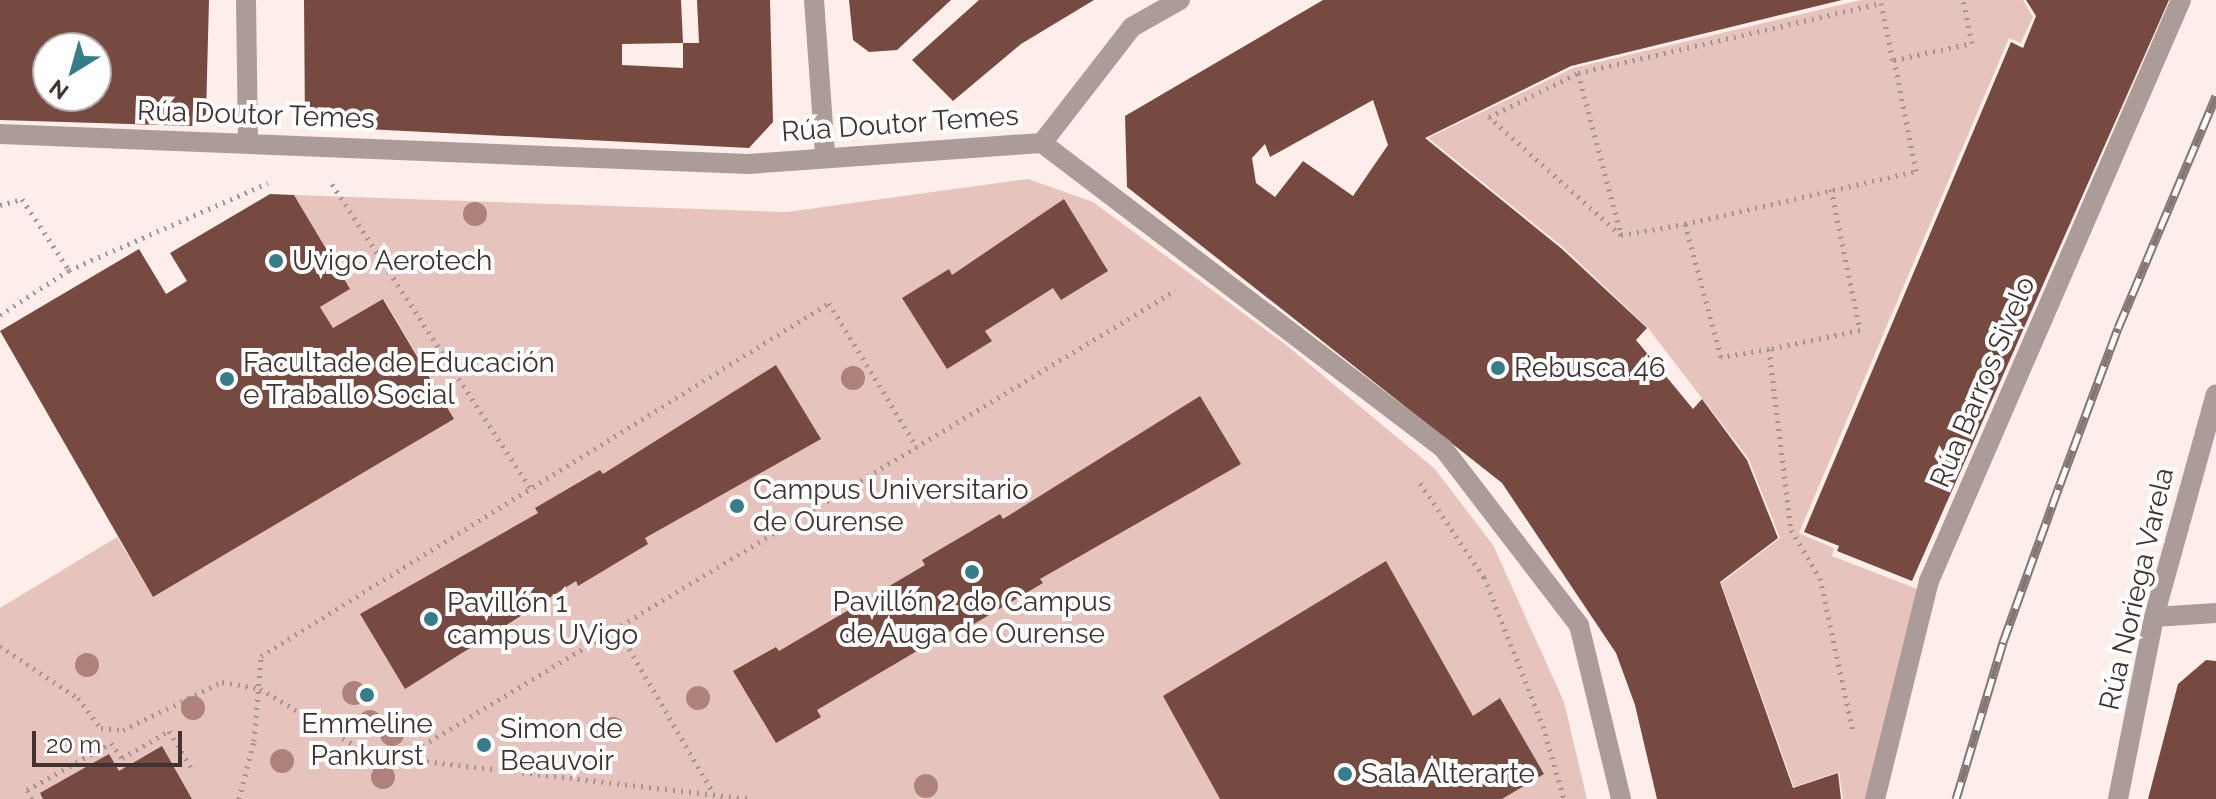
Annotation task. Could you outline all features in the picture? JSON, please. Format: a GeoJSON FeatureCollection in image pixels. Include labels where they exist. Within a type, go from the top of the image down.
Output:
{"type":"FeatureCollection","features":[{"type":"Feature","properties":{"kind":"street"},"geometry":{"type":"LineString","coordinates":[[246,0],[248,141]]}},
{"type":"Feature","properties":{"kind":"street"},"geometry":{"type":"LineString","coordinates":[[814,0],[825,155]]}},
{"type":"Feature","properties":{"kind":"street"},"geometry":{"type":"LineString","coordinates":[[1042,143],[1132,27],[1180,0]]}},
{"type":"Feature","properties":{"kind":"street","name":"Rúa Barros Sivelo"},"geometry":{"type":"LineString","coordinates":[[1875,799],[1929,581],[2181,0]]}},
{"type":"Feature","properties":{"kind":"street","name":"Rúa Doutor Temes"},"geometry":{"type":"LineString","coordinates":[[0,134],[299,142],[748,164],[825,155],[1042,143],[1443,448],[1579,625],[1621,799]]}},
{"type":"Feature","properties":{"kind":"street","name":"Rúa Noriega Varela"},"geometry":{"type":"LineString","coordinates":[[2118,799],[2154,617],[2216,394]]}},
{"type":"Feature","properties":{"kind":"street"},"geometry":{"type":"LineString","coordinates":[[2154,617],[2216,613]]}},
{"type":"Feature","properties":{"kind":"path"},"geometry":{"type":"LineString","coordinates":[[1895,67],[1894,60],[1972,43],[1963,0]]}},
{"type":"Feature","properties":{"kind":"path"},"geometry":{"type":"LineString","coordinates":[[1881,3],[1916,171],[1685,224],[1621,235],[1489,117],[1578,73],[1881,3]]}},
{"type":"Feature","properties":{"kind":"path"},"geometry":{"type":"LineString","coordinates":[[1578,73],[1621,235]]}},
{"type":"Feature","properties":{"kind":"path"},"geometry":{"type":"LineString","coordinates":[[0,315],[69,270],[278,178],[299,142]]}},
{"type":"Feature","properties":{"kind":"path"},"geometry":{"type":"LineString","coordinates":[[329,145],[333,191],[530,488]]}},
{"type":"Feature","properties":{"kind":"path"},"geometry":{"type":"LineString","coordinates":[[1685,224],[1721,357],[1860,330],[1831,189]]}},
{"type":"Feature","properties":{"kind":"path"},"geometry":{"type":"LineString","coordinates":[[0,205],[22,199],[69,270]]}},
{"type":"Feature","properties":{"kind":"path"},"geometry":{"type":"LineString","coordinates":[[402,758],[1187,284],[1174,273],[1180,246]]}},
{"type":"Feature","properties":{"kind":"path"},"geometry":{"type":"LineString","coordinates":[[239,799],[254,741],[261,656],[829,303],[917,447]]}},
{"type":"Feature","properties":{"kind":"path"},"geometry":{"type":"LineString","coordinates":[[1769,349],[1791,530],[1820,578],[1855,740]]}},
{"type":"Feature","properties":{"kind":"path"},"geometry":{"type":"LineString","coordinates":[[1410,470],[1484,577],[1543,726],[1564,799]]}},
{"type":"Feature","properties":{"kind":"path"},"geometry":{"type":"LineString","coordinates":[[617,628],[714,795]]}},
{"type":"Feature","properties":{"kind":"path"},"geometry":{"type":"LineString","coordinates":[[1,649],[78,698],[101,728],[123,730],[222,682],[260,689],[371,755],[751,799]]}},
{"type":"Feature","properties":{"kind":"path"},"geometry":{"type":"LineString","coordinates":[[32,799],[27,790],[111,743],[122,758],[169,731],[191,767]]}},
{"type":"Feature","properties":{"kind":"shaded area"},"geometry":{"type":"Polygon","coordinates":[[[1861,0],[2023,0],[2033,17],[2021,43],[2009,38],[1799,533],[1834,548],[1832,556],[1920,590],[1865,799],[1843,799],[1839,772],[1794,787],[1721,583],[1780,538],[1748,458],[1648,328],[1564,248],[1428,138],[1573,68],[1861,0]]]}},
{"type":"Feature","properties":{"kind":"shaded area","name":"Campus Universitario de Ourense"},"geometry":{"type":"Polygon","coordinates":[[[1028,179],[1093,202],[1285,344],[1435,469],[1493,545],[1564,702],[1587,799],[0,799],[0,608],[117,537],[153,597],[454,419],[384,299],[333,328],[320,307],[349,289],[294,195],[787,212],[1028,179]]]}},
{"type":"Feature","properties":{"kind":"building"},"geometry":{"type":"Polygon","coordinates":[[[0,0],[209,0],[206,114],[193,126],[0,120],[0,0]]]}},
{"type":"Feature","properties":{"kind":"building"},"geometry":{"type":"Polygon","coordinates":[[[304,0],[681,0],[683,43],[699,43],[697,0],[770,0],[773,122],[749,148],[305,126],[304,0]],[[683,43],[622,44],[622,65],[683,68],[683,43]]]}},
{"type":"Feature","properties":{"kind":"building"},"geometry":{"type":"Polygon","coordinates":[[[849,0],[951,0],[897,50],[869,52],[853,40],[849,0]]]}},
{"type":"Feature","properties":{"kind":"building"},"geometry":{"type":"Polygon","coordinates":[[[979,0],[1094,0],[1021,44],[953,101],[912,60],[979,0]]]}},
{"type":"Feature","properties":{"kind":"building"},"geometry":{"type":"Polygon","coordinates":[[[1323,0],[1842,0],[1571,66],[1425,138],[1562,249],[1647,328],[1636,340],[1693,409],[1702,399],[1747,460],[1778,538],[1720,582],[1793,788],[1838,773],[1841,799],[1657,799],[1635,705],[1616,653],[1502,483],[1127,187],[1125,116],[1323,0]],[[1373,100],[1270,157],[1265,144],[1252,158],[1256,183],[1275,197],[1303,161],[1353,196],[1388,145],[1373,100]]]}},
{"type":"Feature","properties":{"kind":"building"},"geometry":{"type":"Polygon","coordinates":[[[2026,0],[2169,0],[1912,581],[1837,551],[1839,546],[1804,532],[2011,42],[2023,48],[2036,16],[2026,0]]]}},
{"type":"Feature","properties":{"kind":"building","name":"Facultade de Educación e Traballo Social"},"geometry":{"type":"Polygon","coordinates":[[[270,194],[294,195],[350,289],[320,307],[333,328],[383,299],[454,419],[153,597],[0,331],[139,249],[166,294],[187,281],[170,253],[270,194]]]}},
{"type":"Feature","properties":{"kind":"building"},"geometry":{"type":"Polygon","coordinates":[[[1064,199],[1108,271],[1061,300],[1053,288],[985,331],[992,341],[947,369],[902,298],[949,269],[952,275],[1064,199]]]}},
{"type":"Feature","properties":{"kind":"building"},"geometry":{"type":"Polygon","coordinates":[[[776,365],[821,439],[645,538],[648,544],[578,586],[576,581],[405,689],[360,614],[538,513],[535,508],[600,470],[603,474],[776,365]]]}},
{"type":"Feature","properties":{"kind":"building"},"geometry":{"type":"Polygon","coordinates":[[[1200,396],[1241,464],[1040,579],[1043,583],[969,627],[966,622],[817,710],[821,717],[776,743],[733,671],[776,647],[779,651],[925,565],[922,560],[1000,514],[1003,519],[1200,396]]]}},
{"type":"Feature","properties":{"kind":"building"},"geometry":{"type":"Polygon","coordinates":[[[1386,561],[1473,716],[1500,698],[1544,774],[1502,799],[1220,799],[1163,696],[1386,561]]]}},
{"type":"Feature","properties":{"kind":"building"},"geometry":{"type":"Polygon","coordinates":[[[2206,660],[2216,661],[2216,799],[2148,799],[2178,684],[2206,660]]]}},
{"type":"Feature","properties":{"kind":"building"},"geometry":{"type":"Polygon","coordinates":[[[162,746],[192,799],[43,799],[40,793],[109,754],[119,771],[162,746]]]}},
{"type":"Feature","properties":{"kind":"railway"},"geometry":{"type":"LineString","coordinates":[[1956,799],[2003,642],[2060,484],[2118,328],[2216,96]]}},
{"type":"Feature","properties":{"kind":"place","name":"Uvigo Aerotech"},"geometry":{"type":"Point","coordinates":[276,261]}},
{"type":"Feature","properties":{"kind":"place","name":"Rebusca 46"},"geometry":{"type":"Point","coordinates":[1498,368]}},
{"type":"Feature","properties":{"kind":"place","name":"Facultade de Educación e Traballo Social"},"geometry":{"type":"Point","coordinates":[227,379]}},
{"type":"Feature","properties":{"kind":"place","name":"Campus Universitario de Ourense"},"geometry":{"type":"Point","coordinates":[737,506]}},
{"type":"Feature","properties":{"kind":"place","name":"Pavillón 2 do Campus de Auga de Ourense"},"geometry":{"type":"Point","coordinates":[972,572]}},
{"type":"Feature","properties":{"kind":"place","name":"Pavillón 1 campus UVigo"},"geometry":{"type":"Point","coordinates":[431,619]}},
{"type":"Feature","properties":{"kind":"place","name":"Emmeline Pankurst"},"geometry":{"type":"Point","coordinates":[367,695]}},
{"type":"Feature","properties":{"kind":"place","name":"Simon de Beauvoir"},"geometry":{"type":"Point","coordinates":[484,745]}},
{"type":"Feature","properties":{"kind":"place","name":"Sala Alterarte"},"geometry":{"type":"Point","coordinates":[1345,774]}}]}
